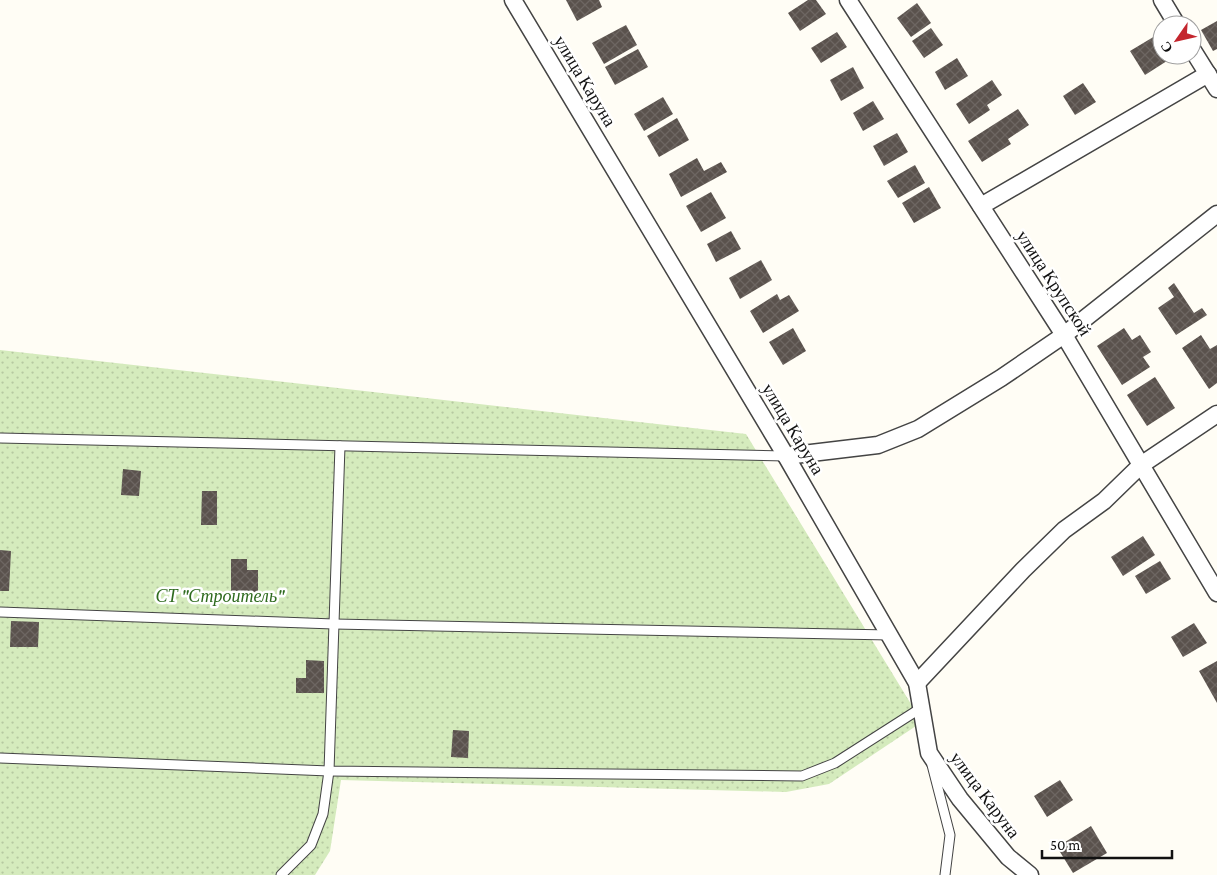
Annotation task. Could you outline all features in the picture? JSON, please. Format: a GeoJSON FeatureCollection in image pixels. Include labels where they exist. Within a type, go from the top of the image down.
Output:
{"type":"FeatureCollection","features":[{"type":"Feature","properties":{"kind":"street","name":"улица Каруна"},"geometry":{"type":"LineString","coordinates":[[513,0],[786,456],[917,683],[929,753],[960,799],[1002,850],[1030,875]]}},
{"type":"Feature","properties":{"kind":"street","name":"улица Крупской"},"geometry":{"type":"LineString","coordinates":[[848,0],[1064,335],[1217,593]]}},
{"type":"Feature","properties":{"kind":"street"},"geometry":{"type":"LineString","coordinates":[[1162,0],[1171,15]]}},
{"type":"Feature","properties":{"kind":"street"},"geometry":{"type":"LineString","coordinates":[[1202,65],[1217,89]]}},
{"type":"Feature","properties":{"kind":"street"},"geometry":{"type":"LineString","coordinates":[[981,206],[1208,74]]}},
{"type":"Feature","properties":{"kind":"street"},"geometry":{"type":"LineString","coordinates":[[786,456],[878,445],[918,429],[1001,378],[1064,335],[1217,214]]}},
{"type":"Feature","properties":{"kind":"street"},"geometry":{"type":"LineString","coordinates":[[917,683],[1023,570],[1057,537],[1104,501],[1141,465],[1217,414]]}},
{"type":"Feature","properties":{"kind":"lane"},"geometry":{"type":"LineString","coordinates":[[0,438],[786,456]]}},
{"type":"Feature","properties":{"kind":"lane"},"geometry":{"type":"LineString","coordinates":[[281,875],[310,845],[323,814],[329,771],[340,446]]}},
{"type":"Feature","properties":{"kind":"lane"},"geometry":{"type":"LineString","coordinates":[[0,612],[334,624],[890,635]]}},
{"type":"Feature","properties":{"kind":"lane"},"geometry":{"type":"LineString","coordinates":[[0,758],[329,771],[802,776],[836,763],[921,708]]}},
{"type":"Feature","properties":{"kind":"lane"},"geometry":{"type":"LineString","coordinates":[[929,753],[950,835],[945,875]]}},
{"type":"Feature","properties":{"kind":"green space","name":"СТ \"Строитель\""},"geometry":{"type":"Polygon","coordinates":[[[0,350],[746,434],[922,722],[829,784],[786,792],[341,780],[330,851],[315,875],[0,875],[0,350]]]}},
{"type":"Feature","properties":{"kind":"building"},"geometry":{"type":"Polygon","coordinates":[[[566,0],[599,0],[602,7],[577,21],[566,0]]]}},
{"type":"Feature","properties":{"kind":"building"},"geometry":{"type":"Polygon","coordinates":[[[808,0],[816,0],[826,14],[800,31],[788,13],[808,0]]]}},
{"type":"Feature","properties":{"kind":"building"},"geometry":{"type":"Polygon","coordinates":[[[917,3],[931,23],[911,37],[897,18],[917,3]]]}},
{"type":"Feature","properties":{"kind":"building"},"geometry":{"type":"Polygon","coordinates":[[[1217,21],[1217,49],[1213,51],[1202,29],[1217,21]]]}},
{"type":"Feature","properties":{"kind":"building"},"geometry":{"type":"Polygon","coordinates":[[[626,25],[637,45],[604,64],[592,43],[626,25]]]}},
{"type":"Feature","properties":{"kind":"building"},"geometry":{"type":"Polygon","coordinates":[[[931,28],[943,45],[924,58],[912,41],[931,28]]]}},
{"type":"Feature","properties":{"kind":"building"},"geometry":{"type":"Polygon","coordinates":[[[837,32],[847,47],[821,63],[811,48],[837,32]]]}},
{"type":"Feature","properties":{"kind":"building"},"geometry":{"type":"Polygon","coordinates":[[[1152,38],[1152,65],[1161,65],[1145,75],[1130,51],[1152,38]]]}},
{"type":"Feature","properties":{"kind":"building"},"geometry":{"type":"Polygon","coordinates":[[[638,49],[648,67],[615,85],[605,67],[638,49]]]}},
{"type":"Feature","properties":{"kind":"building"},"geometry":{"type":"Polygon","coordinates":[[[957,58],[968,76],[945,90],[935,72],[957,58]]]}},
{"type":"Feature","properties":{"kind":"building"},"geometry":{"type":"Polygon","coordinates":[[[853,67],[864,88],[841,101],[830,80],[853,67]]]}},
{"type":"Feature","properties":{"kind":"building"},"geometry":{"type":"Polygon","coordinates":[[[992,80],[1002,95],[987,105],[990,110],[969,124],[956,104],[992,80]]]}},
{"type":"Feature","properties":{"kind":"building"},"geometry":{"type":"Polygon","coordinates":[[[1083,83],[1096,102],[1075,115],[1063,96],[1083,83]]]}},
{"type":"Feature","properties":{"kind":"building"},"geometry":{"type":"Polygon","coordinates":[[[663,97],[673,114],[644,131],[634,114],[663,97]]]}},
{"type":"Feature","properties":{"kind":"building"},"geometry":{"type":"Polygon","coordinates":[[[873,101],[884,119],[863,131],[853,113],[873,101]]]}},
{"type":"Feature","properties":{"kind":"building"},"geometry":{"type":"Polygon","coordinates":[[[1018,109],[1029,125],[1008,139],[1011,144],[982,162],[968,141],[1018,109]]]}},
{"type":"Feature","properties":{"kind":"building"},"geometry":{"type":"Polygon","coordinates":[[[677,118],[689,140],[659,157],[647,136],[677,118]]]}},
{"type":"Feature","properties":{"kind":"building"},"geometry":{"type":"Polygon","coordinates":[[[897,133],[908,152],[884,166],[873,146],[897,133]]]}},
{"type":"Feature","properties":{"kind":"building"},"geometry":{"type":"Polygon","coordinates":[[[697,158],[704,171],[721,162],[727,172],[681,197],[669,174],[697,158]]]}},
{"type":"Feature","properties":{"kind":"building"},"geometry":{"type":"Polygon","coordinates":[[[915,165],[925,183],[898,198],[887,181],[915,165]]]}},
{"type":"Feature","properties":{"kind":"building"},"geometry":{"type":"Polygon","coordinates":[[[929,187],[941,208],[914,223],[902,203],[929,187]]]}},
{"type":"Feature","properties":{"kind":"building"},"geometry":{"type":"Polygon","coordinates":[[[711,192],[726,218],[701,232],[686,206],[711,192]]]}},
{"type":"Feature","properties":{"kind":"building"},"geometry":{"type":"Polygon","coordinates":[[[731,231],[741,249],[716,262],[707,244],[731,231]]]}},
{"type":"Feature","properties":{"kind":"building"},"geometry":{"type":"Polygon","coordinates":[[[761,260],[772,280],[740,299],[729,278],[761,260]]]}},
{"type":"Feature","properties":{"kind":"building"},"geometry":{"type":"Polygon","coordinates":[[[1174,283],[1194,313],[1202,308],[1207,315],[1176,335],[1158,308],[1174,297],[1168,288],[1174,283]]]}},
{"type":"Feature","properties":{"kind":"building"},"geometry":{"type":"Polygon","coordinates":[[[777,294],[780,300],[789,295],[799,311],[763,333],[750,311],[777,294]]]}},
{"type":"Feature","properties":{"kind":"building"},"geometry":{"type":"Polygon","coordinates":[[[793,328],[806,351],[783,365],[769,342],[793,328]]]}},
{"type":"Feature","properties":{"kind":"building"},"geometry":{"type":"Polygon","coordinates":[[[1124,328],[1132,340],[1140,335],[1151,352],[1143,357],[1150,367],[1122,385],[1097,346],[1124,328]]]}},
{"type":"Feature","properties":{"kind":"building"},"geometry":{"type":"Polygon","coordinates":[[[1201,335],[1210,349],[1217,345],[1217,383],[1209,389],[1182,348],[1201,335]]]}},
{"type":"Feature","properties":{"kind":"building"},"geometry":{"type":"Polygon","coordinates":[[[1155,377],[1175,408],[1147,426],[1127,395],[1155,377]]]}},
{"type":"Feature","properties":{"kind":"building"},"geometry":{"type":"Polygon","coordinates":[[[123,469],[141,471],[139,496],[121,495],[123,469]]]}},
{"type":"Feature","properties":{"kind":"building"},"geometry":{"type":"Polygon","coordinates":[[[202,491],[217,491],[217,525],[201,525],[202,491]]]}},
{"type":"Feature","properties":{"kind":"building"},"geometry":{"type":"Polygon","coordinates":[[[1143,536],[1155,555],[1123,576],[1111,557],[1143,536]]]}},
{"type":"Feature","properties":{"kind":"building"},"geometry":{"type":"Polygon","coordinates":[[[0,550],[11,551],[9,591],[0,591],[0,550]]]}},
{"type":"Feature","properties":{"kind":"building"},"geometry":{"type":"Polygon","coordinates":[[[231,559],[247,559],[247,570],[258,570],[258,599],[231,598],[231,559]]]}},
{"type":"Feature","properties":{"kind":"building"},"geometry":{"type":"Polygon","coordinates":[[[1160,561],[1171,579],[1146,594],[1135,576],[1160,561]]]}},
{"type":"Feature","properties":{"kind":"building"},"geometry":{"type":"Polygon","coordinates":[[[11,621],[39,622],[38,647],[10,647],[11,621]]]}},
{"type":"Feature","properties":{"kind":"building"},"geometry":{"type":"Polygon","coordinates":[[[1194,623],[1207,643],[1183,657],[1171,637],[1194,623]]]}},
{"type":"Feature","properties":{"kind":"building"},"geometry":{"type":"Polygon","coordinates":[[[306,660],[324,661],[324,693],[296,693],[296,678],[306,678],[306,660]]]}},
{"type":"Feature","properties":{"kind":"building"},"geometry":{"type":"Polygon","coordinates":[[[1217,661],[1217,703],[1199,671],[1217,661]]]}},
{"type":"Feature","properties":{"kind":"building"},"geometry":{"type":"Polygon","coordinates":[[[453,730],[469,731],[468,758],[451,757],[453,730]]]}},
{"type":"Feature","properties":{"kind":"building"},"geometry":{"type":"Polygon","coordinates":[[[1060,780],[1073,800],[1047,817],[1034,796],[1060,780]]]}},
{"type":"Feature","properties":{"kind":"building"},"geometry":{"type":"Polygon","coordinates":[[[1091,826],[1107,853],[1073,873],[1057,847],[1091,826]]]}}]}
